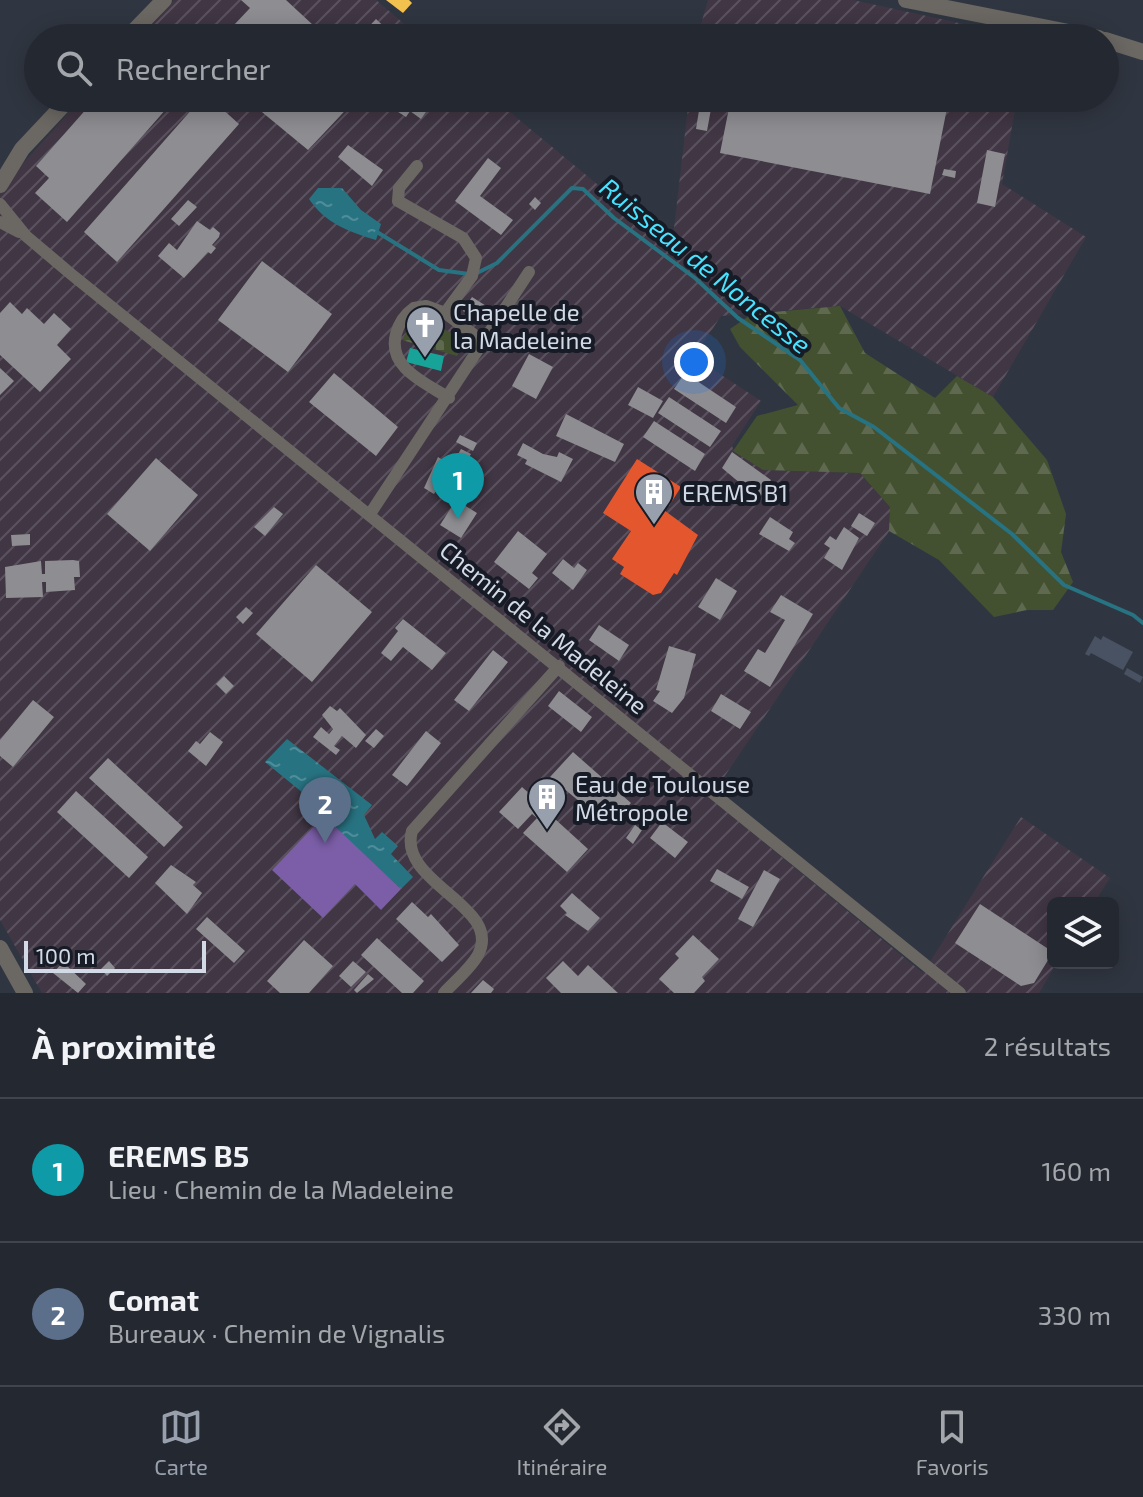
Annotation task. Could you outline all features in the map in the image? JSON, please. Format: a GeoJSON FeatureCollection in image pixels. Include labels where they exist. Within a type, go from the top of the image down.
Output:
{"type":"FeatureCollection","features":[{"type":"Feature","properties":{"kind":"street"},"geometry":{"type":"LineString","coordinates":[[141,24],[164,0]]}},
{"type":"Feature","properties":{"kind":"street"},"geometry":{"type":"LineString","coordinates":[[906,0],[1028,24]]}},
{"type":"Feature","properties":{"kind":"street"},"geometry":{"type":"LineString","coordinates":[[1119,44],[1143,52]]}},
{"type":"Feature","properties":{"kind":"street"},"geometry":{"type":"LineString","coordinates":[[0,165],[22,149],[57,112]]}},
{"type":"Feature","properties":{"kind":"street"},"geometry":{"type":"LineString","coordinates":[[0,185],[22,149]]}},
{"type":"Feature","properties":{"kind":"street"},"geometry":{"type":"LineString","coordinates":[[417,166],[399,188],[398,201],[463,238],[476,258],[472,276],[445,313]]}},
{"type":"Feature","properties":{"kind":"street","name":"Chemin de la Madeleine"},"geometry":{"type":"LineString","coordinates":[[0,204],[26,236]]}},
{"type":"Feature","properties":{"kind":"street","name":"Chemin de la Madeleine"},"geometry":{"type":"LineString","coordinates":[[0,222],[26,236],[960,993]]}},
{"type":"Feature","properties":{"kind":"street"},"geometry":{"type":"LineString","coordinates":[[370,514],[529,272]]}},
{"type":"Feature","properties":{"kind":"street"},"geometry":{"type":"LineString","coordinates":[[449,398],[407,371],[397,359],[395,346],[400,324],[409,311],[426,306],[445,313],[484,342]]}},
{"type":"Feature","properties":{"kind":"street"},"geometry":{"type":"LineString","coordinates":[[444,993],[477,955],[482,937],[471,915],[414,861],[409,841],[412,831],[559,666]]}},
{"type":"Feature","properties":{"kind":"street"},"geometry":{"type":"LineString","coordinates":[[0,948],[25,993]]}},
{"type":"Feature","properties":{"kind":"shaded area"},"geometry":{"type":"Polygon","coordinates":[[[174,0],[376,0],[404,24],[149,24],[174,0]]]}},
{"type":"Feature","properties":{"kind":"shaded area"},"geometry":{"type":"Polygon","coordinates":[[[708,0],[853,0],[964,24],[701,24],[708,0]]]}},
{"type":"Feature","properties":{"kind":"shaded area"},"geometry":{"type":"Polygon","coordinates":[[[69,112],[510,112],[672,246],[687,112],[1015,112],[1002,184],[1086,237],[993,397],[840,306],[721,316],[694,357],[761,401],[732,446],[734,451],[763,470],[860,473],[890,507],[892,527],[710,798],[923,973],[1021,817],[1110,878],[1098,897],[1047,897],[1047,969],[1053,969],[1039,993],[42,993],[0,920],[0,189],[69,112]]]}},
{"type":"Feature","properties":{"kind":"green space"},"geometry":{"type":"Polygon","coordinates":[[[840,306],[865,353],[935,398],[957,376],[993,397],[1047,460],[1066,514],[1061,552],[1073,582],[1053,610],[1027,610],[994,617],[939,560],[889,531],[890,507],[860,473],[763,470],[733,451],[757,416],[798,405],[740,347],[730,329],[752,314],[840,306]]]}},
{"type":"Feature","properties":{"kind":"green space"},"geometry":{"type":"Polygon","coordinates":[[[417,314],[464,340],[457,356],[402,340],[417,314]]]}},
{"type":"Feature","properties":{"kind":"water"},"geometry":{"type":"Polygon","coordinates":[[[318,188],[342,188],[361,210],[381,224],[376,240],[347,230],[322,214],[309,199],[318,188]]]}},
{"type":"Feature","properties":{"kind":"water"},"geometry":{"type":"Polygon","coordinates":[[[287,739],[372,805],[364,815],[375,839],[382,832],[398,846],[391,854],[413,877],[401,889],[324,817],[329,810],[310,788],[303,793],[265,762],[287,739]]]}},
{"type":"Feature","properties":{"kind":"building: Logements"},"geometry":{"type":"Polygon","coordinates":[[[386,0],[409,0],[412,3],[403,13],[386,0]]]}},
{"type":"Feature","properties":{"kind":"building: Commerces","name":"EREMS B1"},"geometry":{"type":"Polygon","coordinates":[[[637,459],[681,487],[669,506],[649,493],[646,497],[698,535],[677,575],[674,573],[661,593],[653,595],[620,574],[624,567],[612,559],[631,531],[603,513],[637,459]]]}},
{"type":"Feature","properties":{"kind":"building: Bureaux"},"geometry":{"type":"Polygon","coordinates":[[[324,816],[401,889],[381,910],[355,884],[323,918],[272,870],[324,816]]]}},
{"type":"Feature","properties":{"kind":"building: Public","name":"Chapelle de la Madeleine"},"geometry":{"type":"Polygon","coordinates":[[[410,348],[444,356],[441,371],[406,362],[410,348]]]}},
{"type":"Feature","properties":{"kind":"building: Industrie"},"geometry":{"type":"Polygon","coordinates":[[[241,0],[286,0],[312,24],[235,24],[250,8],[241,0]]]}},
{"type":"Feature","properties":{"kind":"building: Industrie"},"geometry":{"type":"Polygon","coordinates":[[[84,112],[163,112],[67,222],[35,193],[49,178],[36,166],[84,112]]]}},
{"type":"Feature","properties":{"kind":"building: Industrie"},"geometry":{"type":"Polygon","coordinates":[[[189,112],[226,112],[239,124],[117,262],[84,232],[189,112]]]}},
{"type":"Feature","properties":{"kind":"building: Industrie"},"geometry":{"type":"Polygon","coordinates":[[[262,112],[344,112],[308,150],[262,112]]]}},
{"type":"Feature","properties":{"kind":"building: Industrie"},"geometry":{"type":"Polygon","coordinates":[[[411,112],[426,112],[421,119],[411,112]]]}},
{"type":"Feature","properties":{"kind":"building: Industrie"},"geometry":{"type":"Polygon","coordinates":[[[699,112],[710,112],[707,131],[696,129],[699,112]]]}},
{"type":"Feature","properties":{"kind":"building: Industrie"},"geometry":{"type":"Polygon","coordinates":[[[728,112],[946,112],[930,194],[720,153],[728,112]]]}},
{"type":"Feature","properties":{"kind":"building: Industrie"},"geometry":{"type":"Polygon","coordinates":[[[348,145],[383,170],[372,186],[338,157],[348,145]]]}},
{"type":"Feature","properties":{"kind":"building: Industrie"},"geometry":{"type":"Polygon","coordinates":[[[987,150],[1005,154],[995,207],[977,203],[987,150]]]}},
{"type":"Feature","properties":{"kind":"building: Industrie"},"geometry":{"type":"Polygon","coordinates":[[[488,158],[501,168],[480,196],[513,220],[501,235],[455,201],[488,158]]]}},
{"type":"Feature","properties":{"kind":"building: Industrie"},"geometry":{"type":"Polygon","coordinates":[[[944,169],[956,171],[955,178],[942,175],[944,169]]]}},
{"type":"Feature","properties":{"kind":"building: Industrie"},"geometry":{"type":"Polygon","coordinates":[[[535,197],[541,203],[535,210],[529,204],[535,197]]]}},
{"type":"Feature","properties":{"kind":"building: Industrie"},"geometry":{"type":"Polygon","coordinates":[[[188,200],[197,207],[179,226],[171,219],[188,200]]]}},
{"type":"Feature","properties":{"kind":"building: Industrie"},"geometry":{"type":"Polygon","coordinates":[[[197,221],[220,233],[212,245],[216,248],[211,254],[208,252],[184,278],[158,256],[169,243],[177,250],[197,221]]]}},
{"type":"Feature","properties":{"kind":"building: Industrie"},"geometry":{"type":"Polygon","coordinates":[[[262,261],[332,314],[288,372],[218,320],[262,261]]]}},
{"type":"Feature","properties":{"kind":"building: Industrie"},"geometry":{"type":"Polygon","coordinates":[[[472,297],[491,309],[481,323],[463,311],[472,297]]]}},
{"type":"Feature","properties":{"kind":"building: Industrie"},"geometry":{"type":"Polygon","coordinates":[[[10,302],[22,314],[27,308],[44,324],[54,313],[71,329],[57,345],[71,359],[40,392],[0,355],[0,313],[10,302]]]}},
{"type":"Feature","properties":{"kind":"building: Industrie"},"geometry":{"type":"Polygon","coordinates":[[[529,354],[553,367],[536,399],[512,386],[529,354]]]}},
{"type":"Feature","properties":{"kind":"building: Industrie"},"geometry":{"type":"Polygon","coordinates":[[[0,368],[14,381],[0,395],[0,368]]]}},
{"type":"Feature","properties":{"kind":"building: Industrie"},"geometry":{"type":"Polygon","coordinates":[[[334,373],[398,427],[376,456],[309,402],[334,373]]]}},
{"type":"Feature","properties":{"kind":"building: Industrie"},"geometry":{"type":"Polygon","coordinates":[[[685,373],[736,407],[726,423],[674,389],[685,373]]]}},
{"type":"Feature","properties":{"kind":"building: Industrie"},"geometry":{"type":"Polygon","coordinates":[[[638,387],[663,401],[653,418],[628,405],[638,387]]]}},
{"type":"Feature","properties":{"kind":"building: Industrie"},"geometry":{"type":"Polygon","coordinates":[[[669,397],[721,431],[710,447],[658,413],[669,397]]]}},
{"type":"Feature","properties":{"kind":"building: Industrie"},"geometry":{"type":"Polygon","coordinates":[[[566,414],[624,444],[615,462],[556,436],[566,414]]]}},
{"type":"Feature","properties":{"kind":"building: Industrie"},"geometry":{"type":"Polygon","coordinates":[[[654,421],[705,454],[695,471],[643,437],[654,421]]]}},
{"type":"Feature","properties":{"kind":"building: Industrie"},"geometry":{"type":"Polygon","coordinates":[[[460,435],[477,443],[473,451],[456,442],[460,435]]]}},
{"type":"Feature","properties":{"kind":"building: Industrie"},"geometry":{"type":"Polygon","coordinates":[[[523,443],[543,454],[557,457],[559,452],[573,459],[561,482],[525,464],[527,460],[517,455],[523,443]]]}},
{"type":"Feature","properties":{"kind":"building: Industrie"},"geometry":{"type":"Polygon","coordinates":[[[461,449],[471,454],[467,461],[457,456],[461,449]]]}},
{"type":"Feature","properties":{"kind":"building: Industrie"},"geometry":{"type":"Polygon","coordinates":[[[732,452],[771,480],[759,499],[722,468],[732,452]]]}},
{"type":"Feature","properties":{"kind":"building: Industrie"},"geometry":{"type":"Polygon","coordinates":[[[438,457],[452,466],[434,494],[424,488],[438,457]]]}},
{"type":"Feature","properties":{"kind":"building: Industrie"},"geometry":{"type":"Polygon","coordinates":[[[156,458],[198,495],[150,551],[107,514],[156,458]]]}},
{"type":"Feature","properties":{"kind":"building: Industrie"},"geometry":{"type":"Polygon","coordinates":[[[456,500],[477,513],[461,538],[440,525],[456,500]]]}},
{"type":"Feature","properties":{"kind":"building: Industrie"},"geometry":{"type":"Polygon","coordinates":[[[274,507],[283,514],[265,536],[254,527],[274,507]]]}},
{"type":"Feature","properties":{"kind":"building: Industrie"},"geometry":{"type":"Polygon","coordinates":[[[859,513],[875,523],[867,536],[851,526],[859,513]]]}},
{"type":"Feature","properties":{"kind":"building: Industrie"},"geometry":{"type":"Polygon","coordinates":[[[770,517],[793,532],[789,539],[795,543],[789,551],[759,534],[770,517]]]}},
{"type":"Feature","properties":{"kind":"building: Industrie"},"geometry":{"type":"Polygon","coordinates":[[[844,527],[859,538],[842,570],[824,558],[830,548],[824,544],[830,536],[836,540],[844,527]]]}},
{"type":"Feature","properties":{"kind":"building: Industrie"},"geometry":{"type":"Polygon","coordinates":[[[518,531],[547,554],[532,573],[538,578],[529,589],[494,562],[518,531]]]}},
{"type":"Feature","properties":{"kind":"building: Industrie"},"geometry":{"type":"Polygon","coordinates":[[[30,534],[30,545],[12,546],[11,535],[30,534]]]}},
{"type":"Feature","properties":{"kind":"building: Industrie"},"geometry":{"type":"Polygon","coordinates":[[[563,559],[574,568],[578,563],[587,570],[573,590],[552,573],[563,559]]]}},
{"type":"Feature","properties":{"kind":"building: Industrie"},"geometry":{"type":"Polygon","coordinates":[[[41,561],[42,574],[45,574],[45,561],[79,561],[80,577],[74,577],[75,590],[46,592],[46,582],[42,582],[43,597],[6,598],[5,567],[41,561]]]}},
{"type":"Feature","properties":{"kind":"building: Industrie"},"geometry":{"type":"Polygon","coordinates":[[[316,565],[372,612],[312,682],[256,634],[316,565]]]}},
{"type":"Feature","properties":{"kind":"building: Industrie"},"geometry":{"type":"Polygon","coordinates":[[[716,578],[737,591],[720,620],[698,607],[716,578]]]}},
{"type":"Feature","properties":{"kind":"building: Industrie"},"geometry":{"type":"Polygon","coordinates":[[[781,595],[813,614],[770,687],[744,671],[758,649],[765,653],[785,620],[770,612],[781,595]]]}},
{"type":"Feature","properties":{"kind":"building: Industrie"},"geometry":{"type":"Polygon","coordinates":[[[246,607],[253,613],[243,624],[236,617],[246,607]]]}},
{"type":"Feature","properties":{"kind":"building: Industrie"},"geometry":{"type":"Polygon","coordinates":[[[403,619],[446,653],[432,670],[403,647],[391,661],[381,653],[403,619]]]}},
{"type":"Feature","properties":{"kind":"building: Industrie"},"geometry":{"type":"Polygon","coordinates":[[[599,625],[629,645],[619,661],[589,640],[599,625]]]}},
{"type":"Feature","properties":{"kind":"building: Industrie"},"geometry":{"type":"Polygon","coordinates":[[[669,646],[696,654],[684,698],[672,713],[653,701],[660,691],[656,690],[669,646]]]}},
{"type":"Feature","properties":{"kind":"building: Industrie"},"geometry":{"type":"Polygon","coordinates":[[[493,650],[508,662],[469,711],[454,700],[493,650]]]}},
{"type":"Feature","properties":{"kind":"building: Industrie"},"geometry":{"type":"Polygon","coordinates":[[[224,676],[234,686],[226,694],[216,684],[224,676]]]}},
{"type":"Feature","properties":{"kind":"building: Industrie"},"geometry":{"type":"Polygon","coordinates":[[[559,691],[592,717],[581,732],[548,706],[559,691]]]}},
{"type":"Feature","properties":{"kind":"building: Industrie"},"geometry":{"type":"Polygon","coordinates":[[[721,694],[751,712],[740,729],[711,711],[721,694]]]}},
{"type":"Feature","properties":{"kind":"building: Industrie"},"geometry":{"type":"Polygon","coordinates":[[[33,700],[54,717],[13,767],[0,756],[0,740],[33,700]]]}},
{"type":"Feature","properties":{"kind":"building: Industrie"},"geometry":{"type":"Polygon","coordinates":[[[330,706],[337,711],[340,708],[366,735],[356,748],[342,736],[334,746],[340,750],[336,755],[313,737],[321,727],[329,734],[333,729],[322,715],[330,706]]]}},
{"type":"Feature","properties":{"kind":"building: Industrie"},"geometry":{"type":"Polygon","coordinates":[[[376,729],[384,736],[374,748],[365,741],[376,729]]]}},
{"type":"Feature","properties":{"kind":"building: Industrie"},"geometry":{"type":"Polygon","coordinates":[[[426,731],[441,743],[407,786],[392,775],[426,731]]]}},
{"type":"Feature","properties":{"kind":"building: Industrie"},"geometry":{"type":"Polygon","coordinates":[[[210,732],[223,742],[206,766],[188,751],[196,741],[200,744],[210,732]]]}},
{"type":"Feature","properties":{"kind":"building: Industrie"},"geometry":{"type":"Polygon","coordinates":[[[573,752],[631,803],[613,823],[596,808],[592,812],[550,777],[573,752]]]}},
{"type":"Feature","properties":{"kind":"building: Industrie"},"geometry":{"type":"Polygon","coordinates":[[[108,758],[183,827],[164,847],[89,778],[108,758]]]}},
{"type":"Feature","properties":{"kind":"building: Industrie","name":"Eau de Toulouse Métropole"},"geometry":{"type":"Polygon","coordinates":[[[522,787],[541,804],[536,809],[541,813],[544,809],[588,849],[567,872],[523,833],[537,818],[532,814],[518,829],[499,812],[522,787]]]}},
{"type":"Feature","properties":{"kind":"building: Industrie"},"geometry":{"type":"Polygon","coordinates":[[[76,791],[148,857],[129,878],[57,812],[76,791]]]}},
{"type":"Feature","properties":{"kind":"building: Industrie"},"geometry":{"type":"Polygon","coordinates":[[[662,822],[688,842],[675,858],[650,838],[662,822]]]}},
{"type":"Feature","properties":{"kind":"building: Industrie"},"geometry":{"type":"Polygon","coordinates":[[[635,825],[642,830],[633,844],[626,838],[635,825]]]}},
{"type":"Feature","properties":{"kind":"building: Industrie"},"geometry":{"type":"Polygon","coordinates":[[[171,865],[196,882],[193,885],[202,893],[187,914],[155,883],[171,865]]]}},
{"type":"Feature","properties":{"kind":"building: Industrie"},"geometry":{"type":"Polygon","coordinates":[[[717,869],[749,887],[742,899],[710,881],[717,869]]]}},
{"type":"Feature","properties":{"kind":"building: Industrie"},"geometry":{"type":"Polygon","coordinates":[[[764,870],[780,879],[753,927],[738,919],[764,870]]]}},
{"type":"Feature","properties":{"kind":"building: Industrie"},"geometry":{"type":"Polygon","coordinates":[[[572,893],[600,918],[588,931],[565,915],[567,913],[560,906],[572,893]]]}},
{"type":"Feature","properties":{"kind":"building: Industrie"},"geometry":{"type":"Polygon","coordinates":[[[412,902],[428,917],[431,914],[459,945],[442,962],[396,919],[412,902]]]}},
{"type":"Feature","properties":{"kind":"building: Industrie"},"geometry":{"type":"Polygon","coordinates":[[[980,904],[1047,948],[1047,962],[1034,983],[1021,986],[955,943],[980,904]]]}},
{"type":"Feature","properties":{"kind":"building: Industrie"},"geometry":{"type":"Polygon","coordinates":[[[207,917],[245,951],[234,963],[196,929],[207,917]]]}},
{"type":"Feature","properties":{"kind":"building: Industrie"},"geometry":{"type":"Polygon","coordinates":[[[693,935],[719,959],[702,977],[705,981],[694,993],[674,993],[659,979],[679,958],[675,954],[693,935]]]}},
{"type":"Feature","properties":{"kind":"building: Industrie"},"geometry":{"type":"Polygon","coordinates":[[[377,938],[424,981],[413,993],[402,993],[361,955],[377,938]]]}},
{"type":"Feature","properties":{"kind":"building: Industrie"},"geometry":{"type":"Polygon","coordinates":[[[304,940],[333,966],[309,993],[280,993],[267,981],[304,940]]]}},
{"type":"Feature","properties":{"kind":"building: Industrie"},"geometry":{"type":"Polygon","coordinates":[[[109,961],[115,968],[107,976],[101,969],[109,961]]]}},
{"type":"Feature","properties":{"kind":"building: Industrie"},"geometry":{"type":"Polygon","coordinates":[[[353,961],[366,972],[351,987],[339,976],[353,961]]]}},
{"type":"Feature","properties":{"kind":"building: Industrie"},"geometry":{"type":"Polygon","coordinates":[[[563,961],[578,976],[588,965],[618,993],[561,993],[546,978],[563,961]]]}},
{"type":"Feature","properties":{"kind":"building: Industrie"},"geometry":{"type":"Polygon","coordinates":[[[63,962],[86,984],[78,993],[53,973],[63,962]]]}},
{"type":"Feature","properties":{"kind":"building: Industrie"},"geometry":{"type":"Polygon","coordinates":[[[368,974],[374,979],[357,993],[354,990],[368,974]]]}},
{"type":"Feature","properties":{"kind":"building: Industrie"},"geometry":{"type":"Polygon","coordinates":[[[483,980],[494,989],[491,993],[471,993],[483,980]]]}},
{"type":"Feature","properties":{"kind":"building: Autres"},"geometry":{"type":"Polygon","coordinates":[[[1095,636],[1101,640],[1103,636],[1133,652],[1123,670],[1091,653],[1089,656],[1085,654],[1095,636]]]}},
{"type":"Feature","properties":{"kind":"building: Autres"},"geometry":{"type":"Polygon","coordinates":[[[1127,668],[1143,677],[1140,683],[1124,674],[1127,668]]]}},
{"type":"Feature","properties":{"kind":"waterway","name":"Ruisseau de Noncesse"},"geometry":{"type":"LineString","coordinates":[[477,273],[497,263],[572,188],[583,189],[614,218],[695,278],[738,318],[800,360],[839,408],[874,427],[1012,534],[1064,585],[1133,615],[1143,623]]}},
{"type":"Feature","properties":{"kind":"waterway","name":"Ruisseau de Noncesse"},"geometry":{"type":"LineString","coordinates":[[377,232],[439,270],[469,274]]}},
{"type":"Feature","properties":{"kind":"place","name":"Chapelle de la Madeleine"},"geometry":{"type":"Point","coordinates":[425,359]}},
{"type":"Feature","properties":{"kind":"place","name":"EREMS B5"},"geometry":{"type":"Point","coordinates":[458,519]}},
{"type":"Feature","properties":{"kind":"place","name":"EREMS B1"},"geometry":{"type":"Point","coordinates":[654,526]}},
{"type":"Feature","properties":{"kind":"place","name":"Eau de Toulouse Métropole"},"geometry":{"type":"Point","coordinates":[547,831]}},
{"type":"Feature","properties":{"kind":"place","name":"Comat"},"geometry":{"type":"Point","coordinates":[325,843]}}]}
